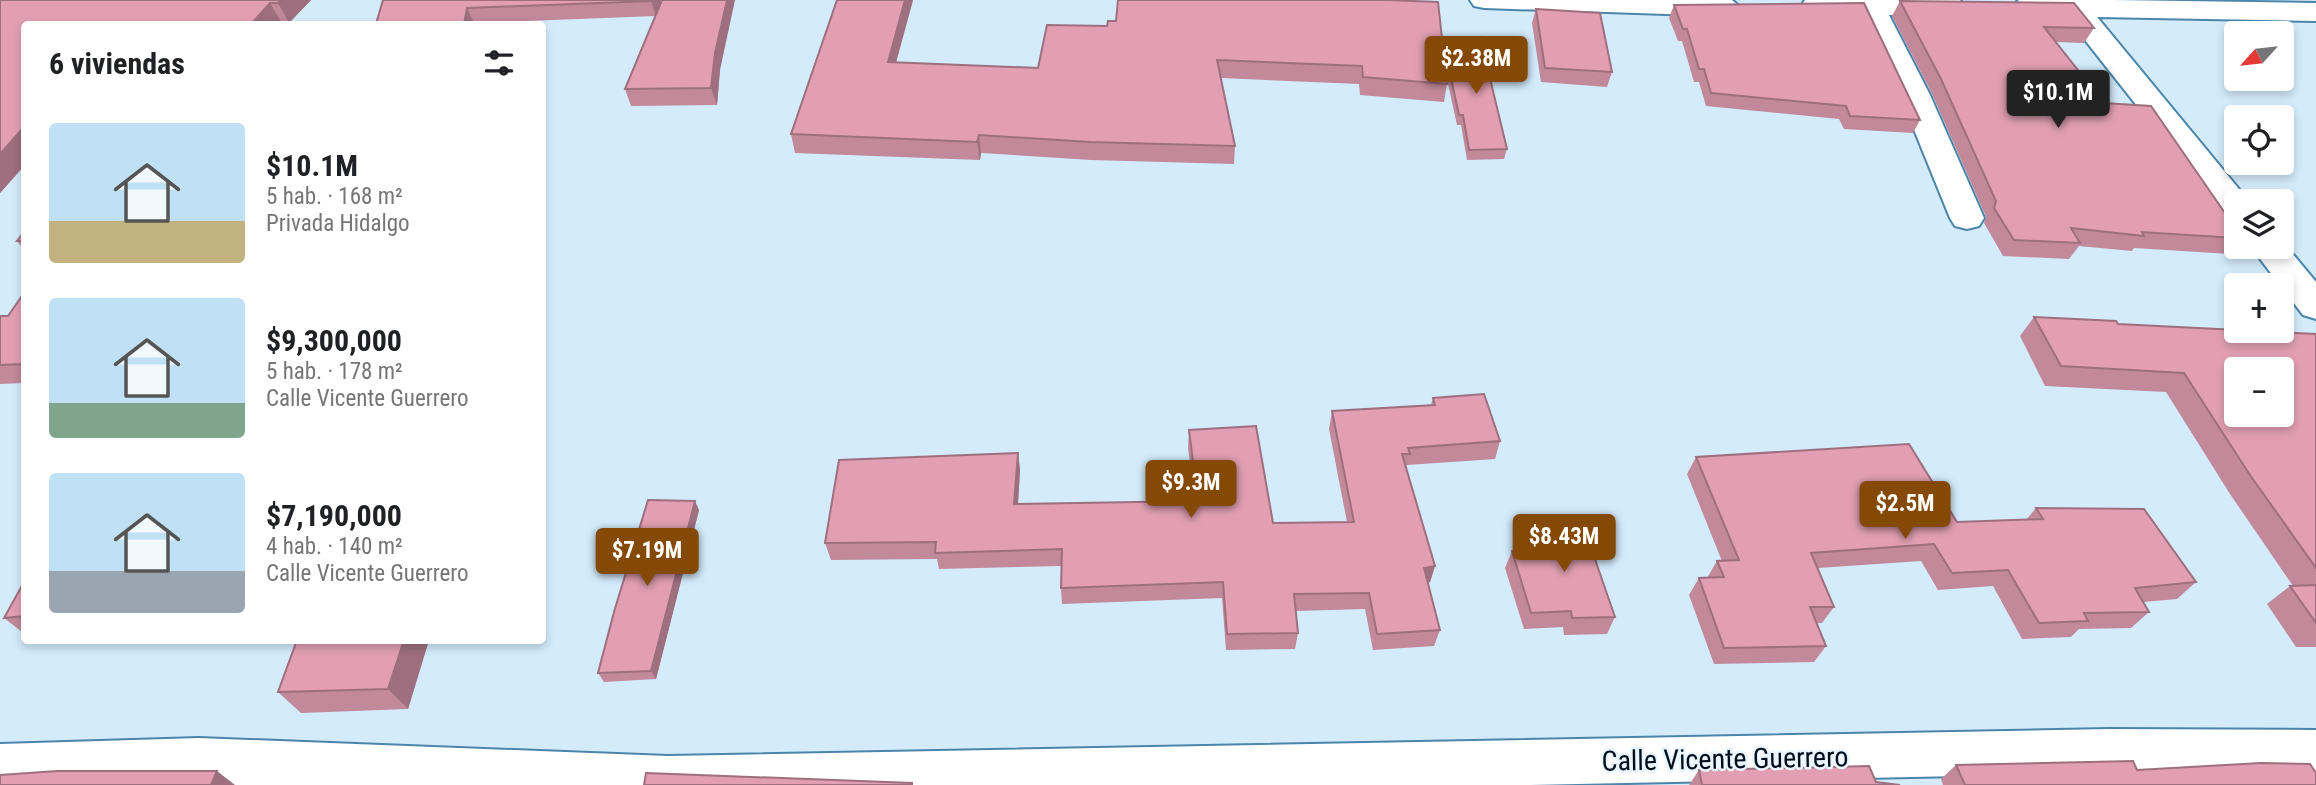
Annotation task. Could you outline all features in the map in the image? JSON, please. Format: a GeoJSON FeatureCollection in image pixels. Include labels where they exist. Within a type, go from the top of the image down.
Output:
{"type":"FeatureCollection","features":[{"type":"Feature","properties":{"kind":"street"},"geometry":{"type":"LineString","coordinates":[[1484,0],[1748,7]]}},
{"type":"Feature","properties":{"kind":"street"},"geometry":{"type":"LineString","coordinates":[[1880,3],[1915,96],[1967,218]]}},
{"type":"Feature","properties":{"kind":"street"},"geometry":{"type":"LineString","coordinates":[[1789,6],[1880,3],[1987,6],[2071,4],[2316,12]]}},
{"type":"Feature","properties":{"kind":"street"},"geometry":{"type":"LineString","coordinates":[[2071,4],[2224,193]]}},
{"type":"Feature","properties":{"kind":"street"},"geometry":{"type":"LineString","coordinates":[[2278,259],[2316,306]]}},
{"type":"Feature","properties":{"kind":"street","name":"Calle Vicente Guerrero"},"geometry":{"type":"LineString","coordinates":[[0,767],[199,761],[668,779],[936,780],[2109,751],[2316,753]]}},
{"type":"Feature","properties":{"kind":"building"},"geometry":{"type":"Polygon","coordinates":[[[0,0],[281,0],[278,3],[270,3],[254,21],[21,21],[21,130],[0,154],[0,0]]]}},
{"type":"Feature","properties":{"kind":"building"},"geometry":{"type":"Polygon","coordinates":[[[383,0],[652,0],[467,8],[465,21],[377,21],[383,0]]]}},
{"type":"Feature","properties":{"kind":"building"},"geometry":{"type":"Polygon","coordinates":[[[662,0],[727,0],[715,53],[711,88],[625,89],[662,0]]]}},
{"type":"Feature","properties":{"kind":"building"},"geometry":{"type":"Polygon","coordinates":[[[837,0],[905,0],[888,62],[1038,68],[1047,25],[1107,26],[1108,21],[1116,21],[1118,0],[1438,2],[1447,84],[1363,77],[1362,66],[1217,60],[1235,146],[1090,142],[979,135],[977,142],[791,134],[837,0]]]}},
{"type":"Feature","properties":{"kind":"building"},"geometry":{"type":"Polygon","coordinates":[[[1900,1],[2074,3],[2094,28],[2044,27],[2104,103],[2151,106],[2224,212],[2224,237],[2142,232],[2144,236],[2071,228],[2080,243],[2014,240],[1994,208],[1996,201],[1941,79],[1900,1]]]}},
{"type":"Feature","properties":{"kind":"building"},"geometry":{"type":"Polygon","coordinates":[[[1864,3],[1920,120],[1850,116],[1846,106],[1711,93],[1704,69],[1699,69],[1687,29],[1683,29],[1674,5],[1864,3]]]}},
{"type":"Feature","properties":{"kind":"building"},"geometry":{"type":"Polygon","coordinates":[[[1536,9],[1600,13],[1612,72],[1545,68],[1536,9]]]}},
{"type":"Feature","properties":{"kind":"building"},"geometry":{"type":"Polygon","coordinates":[[[1480,37],[1507,149],[1469,150],[1463,115],[1459,115],[1449,69],[1455,69],[1450,43],[1480,37]]]}},
{"type":"Feature","properties":{"kind":"building"},"geometry":{"type":"Polygon","coordinates":[[[21,297],[21,364],[0,365],[0,316],[8,316],[21,297]]]}},
{"type":"Feature","properties":{"kind":"building"},"geometry":{"type":"Polygon","coordinates":[[[2034,317],[2224,329],[2224,343],[2294,343],[2294,333],[2316,334],[2316,568],[2250,475],[2184,373],[2061,366],[2034,317]]]}},
{"type":"Feature","properties":{"kind":"building"},"geometry":{"type":"Polygon","coordinates":[[[1484,394],[1500,441],[1408,448],[1410,454],[1402,454],[1435,566],[1424,568],[1440,630],[1377,634],[1369,593],[1294,594],[1298,633],[1227,634],[1223,582],[1061,588],[1062,549],[935,553],[936,542],[825,543],[839,460],[1018,453],[1014,504],[1198,501],[1189,430],[1256,426],[1273,523],[1354,522],[1332,411],[1435,405],[1433,398],[1484,394]]]}},
{"type":"Feature","properties":{"kind":"building"},"geometry":{"type":"Polygon","coordinates":[[[1909,444],[1957,522],[2043,519],[2036,508],[2144,509],[2196,582],[2135,588],[2149,612],[2084,613],[2088,621],[2039,623],[2008,570],[1952,573],[1934,544],[1811,553],[1834,607],[1810,607],[1826,646],[1724,648],[1699,578],[1724,577],[1717,561],[1739,560],[1696,457],[1909,444]]]}},
{"type":"Feature","properties":{"kind":"building"},"geometry":{"type":"Polygon","coordinates":[[[648,500],[695,501],[651,671],[598,673],[614,612],[648,500]]]}},
{"type":"Feature","properties":{"kind":"building"},"geometry":{"type":"Polygon","coordinates":[[[1581,519],[1615,617],[1572,618],[1571,611],[1531,613],[1512,551],[1551,548],[1543,522],[1581,519]]]}},
{"type":"Feature","properties":{"kind":"building"},"geometry":{"type":"Polygon","coordinates":[[[2316,585],[2316,623],[2290,586],[2316,585]]]}},
{"type":"Feature","properties":{"kind":"building"},"geometry":{"type":"Polygon","coordinates":[[[21,587],[21,616],[4,618],[21,587]]]}},
{"type":"Feature","properties":{"kind":"building"},"geometry":{"type":"Polygon","coordinates":[[[296,644],[403,644],[388,689],[278,692],[296,644]]]}},
{"type":"Feature","properties":{"kind":"building"},"geometry":{"type":"Polygon","coordinates":[[[2133,761],[2137,770],[2261,763],[2310,764],[2316,773],[2316,785],[1965,785],[1956,765],[2133,761]]]}},
{"type":"Feature","properties":{"kind":"building"},"geometry":{"type":"Polygon","coordinates":[[[1869,766],[1876,782],[1900,785],[1702,785],[1699,770],[1869,766]]]}},
{"type":"Feature","properties":{"kind":"building"},"geometry":{"type":"Polygon","coordinates":[[[57,771],[217,771],[211,785],[0,785],[0,775],[57,771]]]}},
{"type":"Feature","properties":{"kind":"building"},"geometry":{"type":"Polygon","coordinates":[[[646,773],[912,783],[912,785],[644,785],[646,773]]]}}]}
